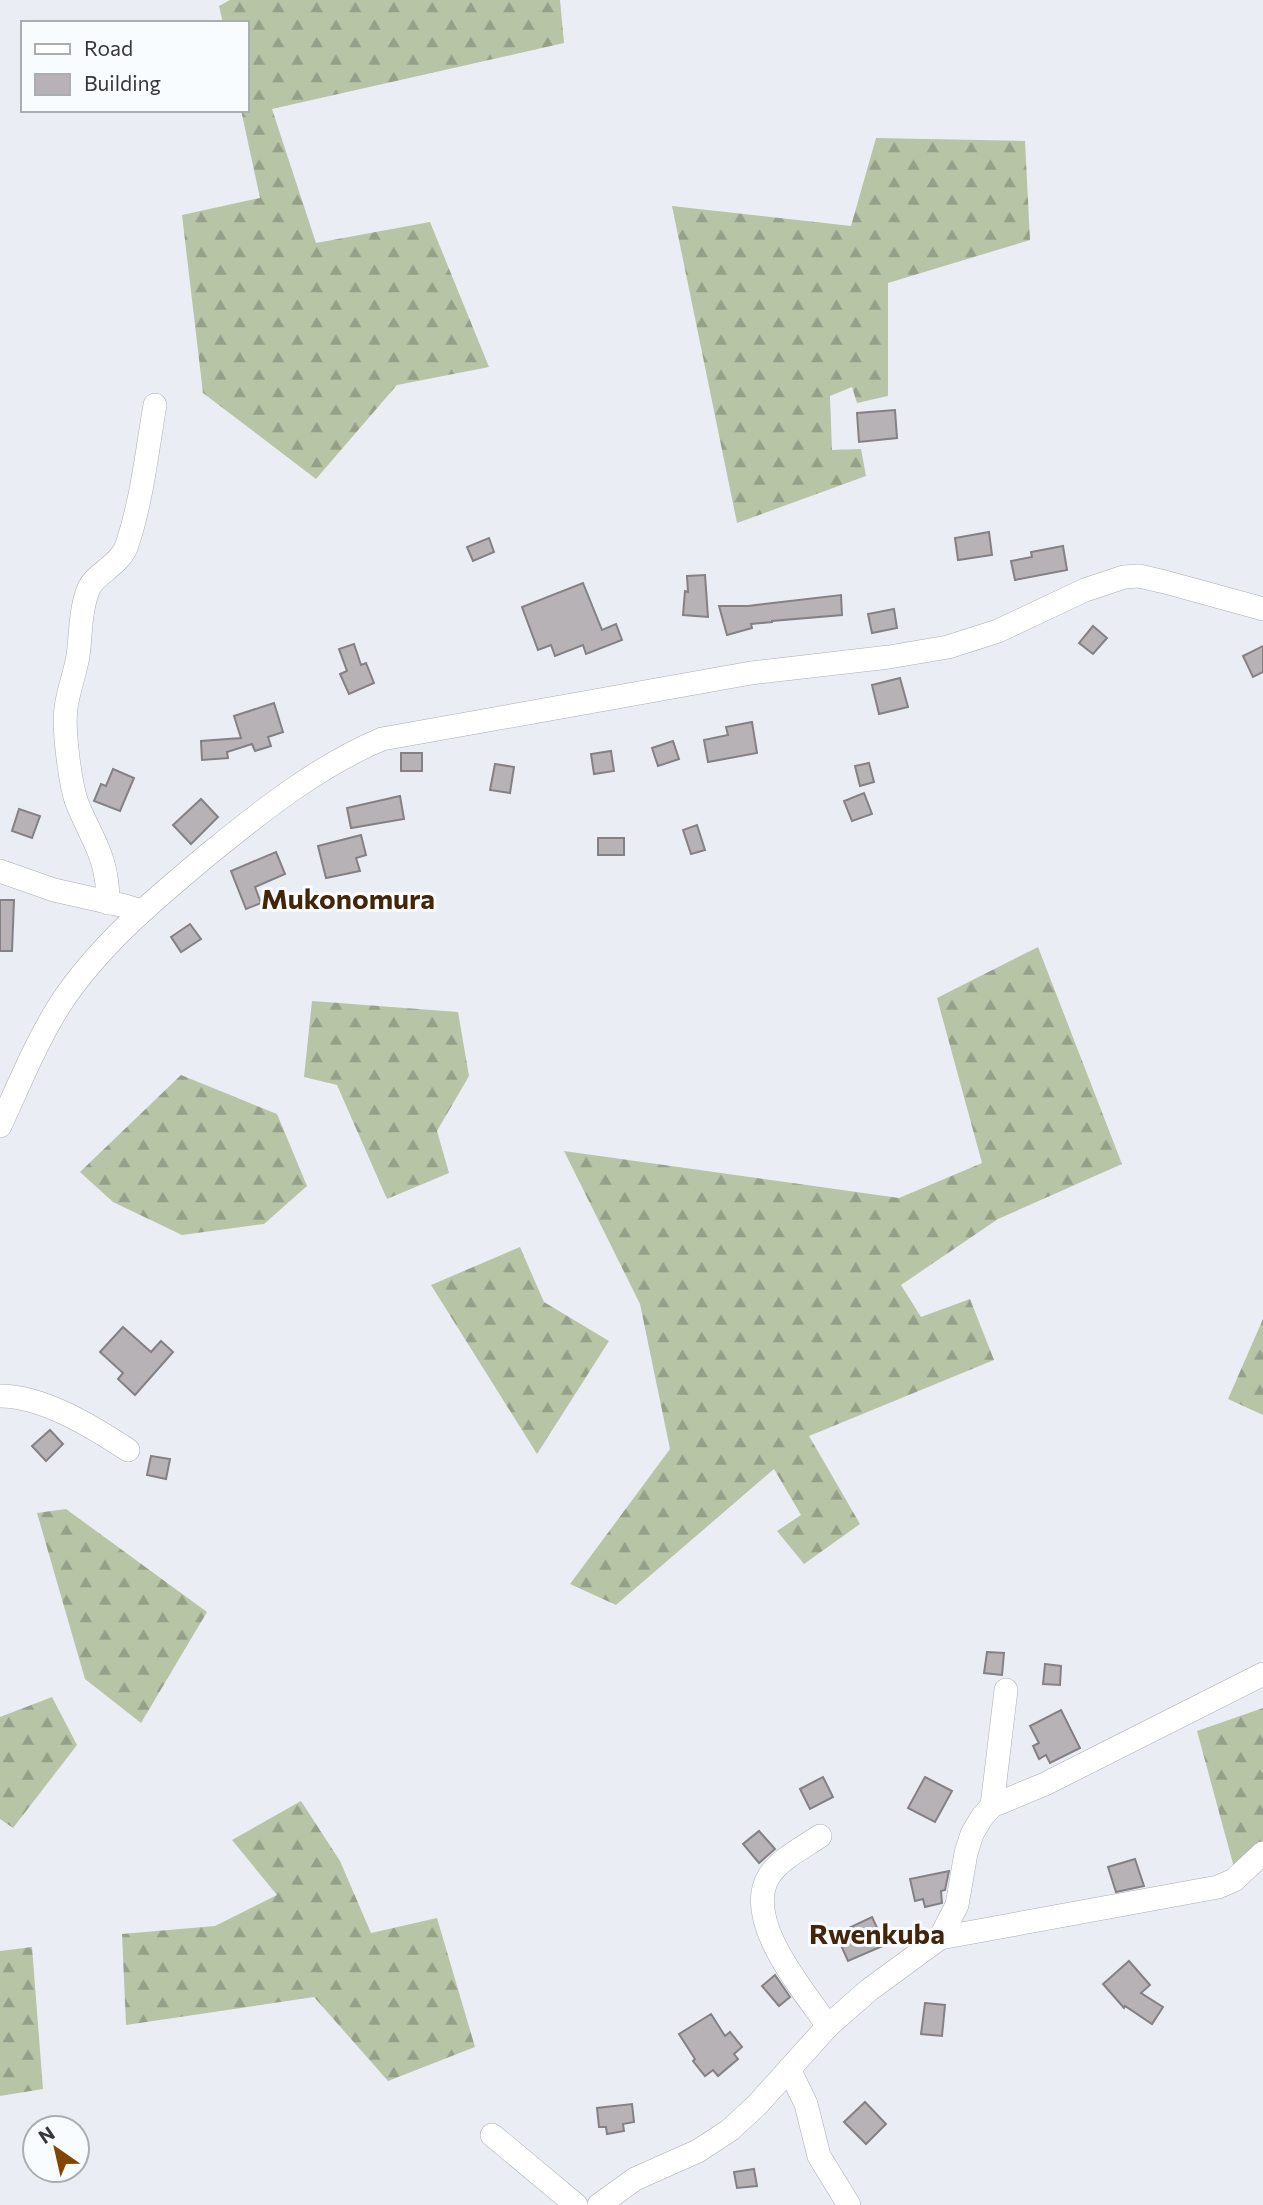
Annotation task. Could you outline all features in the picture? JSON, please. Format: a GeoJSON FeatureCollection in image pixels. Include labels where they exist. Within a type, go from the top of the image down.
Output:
{"type":"FeatureCollection","features":[{"type":"Feature","properties":{"kind":"street"},"geometry":{"type":"LineString","coordinates":[[108,903],[108,882],[102,855],[73,789],[66,710],[78,658],[88,590],[126,549],[135,517],[155,405]]}},
{"type":"Feature","properties":{"kind":"street"},"geometry":{"type":"LineString","coordinates":[[0,1126],[42,1035],[63,1001],[77,981],[141,911],[272,805],[333,763],[382,739],[751,673],[948,647],[998,631],[1085,590],[1124,577],[1139,576],[1263,609]]}},
{"type":"Feature","properties":{"kind":"street"},"geometry":{"type":"LineString","coordinates":[[0,871],[54,890],[141,911]]}},
{"type":"Feature","properties":{"kind":"street"},"geometry":{"type":"LineString","coordinates":[[0,1396],[16,1396],[44,1405],[96,1430],[128,1450]]}},
{"type":"Feature","properties":{"kind":"street"},"geometry":{"type":"LineString","coordinates":[[940,1938],[957,1905],[972,1834],[992,1807],[1045,1784],[1263,1674]]}},
{"type":"Feature","properties":{"kind":"street"},"geometry":{"type":"LineString","coordinates":[[992,1807],[1006,1690]]}},
{"type":"Feature","properties":{"kind":"street"},"geometry":{"type":"LineString","coordinates":[[820,1836],[769,1876],[763,1890],[761,1906],[768,1933],[828,2026]]}},
{"type":"Feature","properties":{"kind":"street"},"geometry":{"type":"LineString","coordinates":[[599,2205],[635,2179],[717,2140],[757,2105],[828,2026],[869,1990],[940,1938],[1218,1888],[1234,1880],[1263,1853]]}},
{"type":"Feature","properties":{"kind":"street"},"geometry":{"type":"LineString","coordinates":[[789,2069],[806,2104],[819,2156],[849,2205]]}},
{"type":"Feature","properties":{"kind":"street"},"geometry":{"type":"LineString","coordinates":[[492,2135],[576,2205]]}},
{"type":"Feature","properties":{"kind":"green space"},"geometry":{"type":"Polygon","coordinates":[[[230,0],[560,0],[564,43],[272,109],[316,243],[430,222],[489,367],[397,385],[316,479],[203,393],[182,215],[260,198],[241,112],[248,112],[248,21],[223,21],[219,6],[230,0]]]}},
{"type":"Feature","properties":{"kind":"green space"},"geometry":{"type":"Polygon","coordinates":[[[876,138],[1025,141],[1030,240],[888,283],[888,396],[857,403],[852,387],[830,396],[832,450],[861,449],[866,476],[737,523],[672,206],[851,226],[876,138]]]}},
{"type":"Feature","properties":{"kind":"green space"},"geometry":{"type":"Polygon","coordinates":[[[1038,947],[1122,1164],[998,1219],[901,1285],[921,1317],[970,1299],[994,1360],[809,1436],[860,1524],[804,1564],[777,1531],[801,1515],[774,1469],[616,1605],[570,1584],[670,1449],[640,1304],[564,1151],[899,1198],[982,1163],[937,998],[1038,947]]]}},
{"type":"Feature","properties":{"kind":"green space"},"geometry":{"type":"Polygon","coordinates":[[[312,1001],[458,1012],[469,1076],[437,1131],[449,1173],[387,1199],[337,1085],[304,1077],[312,1001]]]}},
{"type":"Feature","properties":{"kind":"green space"},"geometry":{"type":"Polygon","coordinates":[[[181,1075],[277,1114],[307,1186],[264,1224],[182,1235],[113,1202],[80,1172],[181,1075]]]}},
{"type":"Feature","properties":{"kind":"green space"},"geometry":{"type":"Polygon","coordinates":[[[520,1247],[544,1302],[609,1341],[537,1454],[431,1285],[520,1247]]]}},
{"type":"Feature","properties":{"kind":"green space"},"geometry":{"type":"Polygon","coordinates":[[[1263,1319],[1263,1415],[1228,1399],[1263,1319]]]}},
{"type":"Feature","properties":{"kind":"green space"},"geometry":{"type":"Polygon","coordinates":[[[66,1509],[207,1612],[141,1723],[85,1679],[37,1513],[66,1509]]]}},
{"type":"Feature","properties":{"kind":"green space"},"geometry":{"type":"Polygon","coordinates":[[[52,1697],[77,1745],[13,1828],[0,1819],[0,1717],[52,1697]]]}},
{"type":"Feature","properties":{"kind":"green space"},"geometry":{"type":"Polygon","coordinates":[[[1263,1708],[1263,1855],[1235,1871],[1197,1731],[1263,1708]]]}},
{"type":"Feature","properties":{"kind":"green space"},"geometry":{"type":"Polygon","coordinates":[[[301,1801],[340,1861],[371,1933],[437,1918],[475,2047],[388,2081],[314,1997],[126,2025],[122,1934],[215,1926],[277,1895],[232,1840],[301,1801]]]}},
{"type":"Feature","properties":{"kind":"green space"},"geometry":{"type":"Polygon","coordinates":[[[32,1947],[43,2089],[0,2096],[0,1951],[32,1947]]]}},
{"type":"Feature","properties":{"kind":"building"},"geometry":{"type":"Polygon","coordinates":[[[895,410],[897,438],[859,442],[857,413],[895,410]]]}},
{"type":"Feature","properties":{"kind":"building"},"geometry":{"type":"Polygon","coordinates":[[[989,532],[992,555],[958,560],[955,538],[989,532]]]}},
{"type":"Feature","properties":{"kind":"building"},"geometry":{"type":"Polygon","coordinates":[[[489,538],[494,552],[473,561],[467,547],[489,538]]]}},
{"type":"Feature","properties":{"kind":"building"},"geometry":{"type":"Polygon","coordinates":[[[1063,546],[1067,570],[1015,580],[1011,561],[1032,557],[1031,552],[1063,546]]]}},
{"type":"Feature","properties":{"kind":"building"},"geometry":{"type":"Polygon","coordinates":[[[705,575],[708,617],[683,615],[685,591],[688,592],[687,576],[705,575]]]}},
{"type":"Feature","properties":{"kind":"building"},"geometry":{"type":"Polygon","coordinates":[[[583,583],[602,630],[616,624],[622,640],[586,654],[583,645],[555,656],[551,645],[538,650],[522,607],[583,583]]]}},
{"type":"Feature","properties":{"kind":"building"},"geometry":{"type":"Polygon","coordinates":[[[841,595],[842,615],[751,624],[752,628],[727,635],[719,606],[748,606],[841,595]]]}},
{"type":"Feature","properties":{"kind":"building"},"geometry":{"type":"Polygon","coordinates":[[[894,609],[897,628],[872,633],[868,614],[894,609]]]}},
{"type":"Feature","properties":{"kind":"building"},"geometry":{"type":"Polygon","coordinates":[[[1093,626],[1107,638],[1093,654],[1079,643],[1093,626]]]}},
{"type":"Feature","properties":{"kind":"building"},"geometry":{"type":"Polygon","coordinates":[[[354,644],[361,665],[366,663],[374,683],[349,694],[340,674],[347,671],[339,649],[354,644]]]}},
{"type":"Feature","properties":{"kind":"building"},"geometry":{"type":"Polygon","coordinates":[[[1263,646],[1263,672],[1253,677],[1243,656],[1263,646]]]}},
{"type":"Feature","properties":{"kind":"building"},"geometry":{"type":"Polygon","coordinates":[[[900,678],[908,707],[879,714],[872,685],[900,678]]]}},
{"type":"Feature","properties":{"kind":"building"},"geometry":{"type":"Polygon","coordinates":[[[274,703],[283,732],[268,737],[271,746],[255,751],[252,744],[227,752],[228,758],[202,760],[201,741],[241,738],[234,716],[274,703]]]}},
{"type":"Feature","properties":{"kind":"building"},"geometry":{"type":"Polygon","coordinates":[[[752,722],[757,753],[708,762],[704,740],[728,735],[726,727],[752,722]]]}},
{"type":"Feature","properties":{"kind":"building"},"geometry":{"type":"Polygon","coordinates":[[[673,741],[679,759],[658,766],[652,748],[673,741]]]}},
{"type":"Feature","properties":{"kind":"building"},"geometry":{"type":"Polygon","coordinates":[[[611,751],[614,771],[594,774],[591,754],[611,751]]]}},
{"type":"Feature","properties":{"kind":"building"},"geometry":{"type":"Polygon","coordinates":[[[401,753],[422,753],[422,771],[401,771],[401,753]]]}},
{"type":"Feature","properties":{"kind":"building"},"geometry":{"type":"Polygon","coordinates":[[[869,763],[874,782],[860,786],[855,766],[869,763]]]}},
{"type":"Feature","properties":{"kind":"building"},"geometry":{"type":"Polygon","coordinates":[[[495,764],[514,767],[510,793],[490,790],[495,764]]]}},
{"type":"Feature","properties":{"kind":"building"},"geometry":{"type":"Polygon","coordinates":[[[113,769],[134,778],[120,811],[94,801],[101,784],[106,786],[113,769]]]}},
{"type":"Feature","properties":{"kind":"building"},"geometry":{"type":"Polygon","coordinates":[[[864,793],[872,814],[852,821],[844,801],[864,793]]]}},
{"type":"Feature","properties":{"kind":"building"},"geometry":{"type":"Polygon","coordinates":[[[400,796],[404,819],[351,828],[347,808],[400,796]]]}},
{"type":"Feature","properties":{"kind":"building"},"geometry":{"type":"Polygon","coordinates":[[[201,799],[218,817],[191,844],[173,825],[201,799]]]}},
{"type":"Feature","properties":{"kind":"building"},"geometry":{"type":"Polygon","coordinates":[[[19,809],[40,816],[32,838],[12,831],[19,809]]]}},
{"type":"Feature","properties":{"kind":"building"},"geometry":{"type":"Polygon","coordinates":[[[697,825],[705,850],[691,854],[683,830],[697,825]]]}},
{"type":"Feature","properties":{"kind":"building"},"geometry":{"type":"Polygon","coordinates":[[[361,835],[366,855],[356,858],[360,871],[326,878],[318,846],[361,835]]]}},
{"type":"Feature","properties":{"kind":"building"},"geometry":{"type":"Polygon","coordinates":[[[598,838],[624,838],[624,855],[598,855],[598,838]]]}},
{"type":"Feature","properties":{"kind":"building"},"geometry":{"type":"Polygon","coordinates":[[[276,852],[285,874],[255,887],[261,903],[246,909],[231,871],[276,852]]]}},
{"type":"Feature","properties":{"kind":"building"},"geometry":{"type":"Polygon","coordinates":[[[0,900],[14,900],[12,951],[0,951],[0,900]]]}},
{"type":"Feature","properties":{"kind":"building"},"geometry":{"type":"Polygon","coordinates":[[[190,924],[201,939],[181,952],[171,937],[190,924]]]}},
{"type":"Feature","properties":{"kind":"building"},"geometry":{"type":"Polygon","coordinates":[[[123,1327],[151,1352],[161,1341],[173,1352],[135,1395],[118,1379],[123,1373],[100,1352],[123,1327]]]}},
{"type":"Feature","properties":{"kind":"building"},"geometry":{"type":"Polygon","coordinates":[[[50,1430],[63,1444],[46,1461],[32,1446],[50,1430]]]}},
{"type":"Feature","properties":{"kind":"building"},"geometry":{"type":"Polygon","coordinates":[[[151,1456],[170,1459],[166,1479],[147,1475],[151,1456]]]}},
{"type":"Feature","properties":{"kind":"building"},"geometry":{"type":"Polygon","coordinates":[[[987,1652],[1004,1653],[1002,1675],[984,1673],[987,1652]]]}},
{"type":"Feature","properties":{"kind":"building"},"geometry":{"type":"Polygon","coordinates":[[[1045,1664],[1061,1666],[1060,1685],[1043,1684],[1045,1664]]]}},
{"type":"Feature","properties":{"kind":"building"},"geometry":{"type":"Polygon","coordinates":[[[1061,1710],[1080,1748],[1050,1763],[1046,1755],[1039,1759],[1033,1746],[1039,1743],[1030,1726],[1061,1710]]]}},
{"type":"Feature","properties":{"kind":"building"},"geometry":{"type":"Polygon","coordinates":[[[823,1777],[833,1797],[810,1809],[800,1789],[823,1777]]]}},
{"type":"Feature","properties":{"kind":"building"},"geometry":{"type":"Polygon","coordinates":[[[925,1777],[952,1791],[935,1822],[908,1808],[925,1777]]]}},
{"type":"Feature","properties":{"kind":"building"},"geometry":{"type":"Polygon","coordinates":[[[759,1831],[775,1849],[759,1863],[743,1844],[759,1831]]]}},
{"type":"Feature","properties":{"kind":"building"},"geometry":{"type":"Polygon","coordinates":[[[1135,1859],[1144,1886],[1116,1892],[1108,1867],[1135,1859]]]}},
{"type":"Feature","properties":{"kind":"building"},"geometry":{"type":"Polygon","coordinates":[[[949,1871],[945,1890],[941,1891],[942,1903],[925,1907],[923,1899],[915,1901],[910,1879],[949,1871]]]}},
{"type":"Feature","properties":{"kind":"building"},"geometry":{"type":"Polygon","coordinates":[[[872,1917],[885,1945],[848,1961],[836,1934],[872,1917]]]}},
{"type":"Feature","properties":{"kind":"building"},"geometry":{"type":"Polygon","coordinates":[[[1129,1961],[1150,1985],[1141,1993],[1163,2007],[1152,2024],[1125,2006],[1124,2008],[1103,1984],[1129,1961]]]}},
{"type":"Feature","properties":{"kind":"building"},"geometry":{"type":"Polygon","coordinates":[[[775,1975],[790,1997],[779,2006],[762,1986],[775,1975]]]}},
{"type":"Feature","properties":{"kind":"building"},"geometry":{"type":"Polygon","coordinates":[[[925,2003],[945,2005],[942,2036],[921,2034],[925,2003]]]}},
{"type":"Feature","properties":{"kind":"building"},"geometry":{"type":"Polygon","coordinates":[[[711,2014],[725,2036],[730,2032],[742,2047],[734,2054],[738,2059],[718,2076],[713,2070],[705,2076],[693,2061],[695,2059],[679,2034],[711,2014]]]}},
{"type":"Feature","properties":{"kind":"building"},"geometry":{"type":"Polygon","coordinates":[[[865,2102],[886,2124],[866,2144],[844,2122],[865,2102]]]}},
{"type":"Feature","properties":{"kind":"building"},"geometry":{"type":"Polygon","coordinates":[[[632,2104],[634,2122],[623,2124],[624,2131],[607,2134],[606,2127],[599,2127],[597,2108],[632,2104]]]}},
{"type":"Feature","properties":{"kind":"building"},"geometry":{"type":"Polygon","coordinates":[[[754,2169],[757,2186],[737,2188],[734,2172],[754,2169]]]}},
{"type":"Feature","properties":{"kind":"district","name":"Mukonomura"},"geometry":{"type":"Point","coordinates":[348,898]}},
{"type":"Feature","properties":{"kind":"district","name":"Rwenkuba"},"geometry":{"type":"Point","coordinates":[877,1933]}}]}
